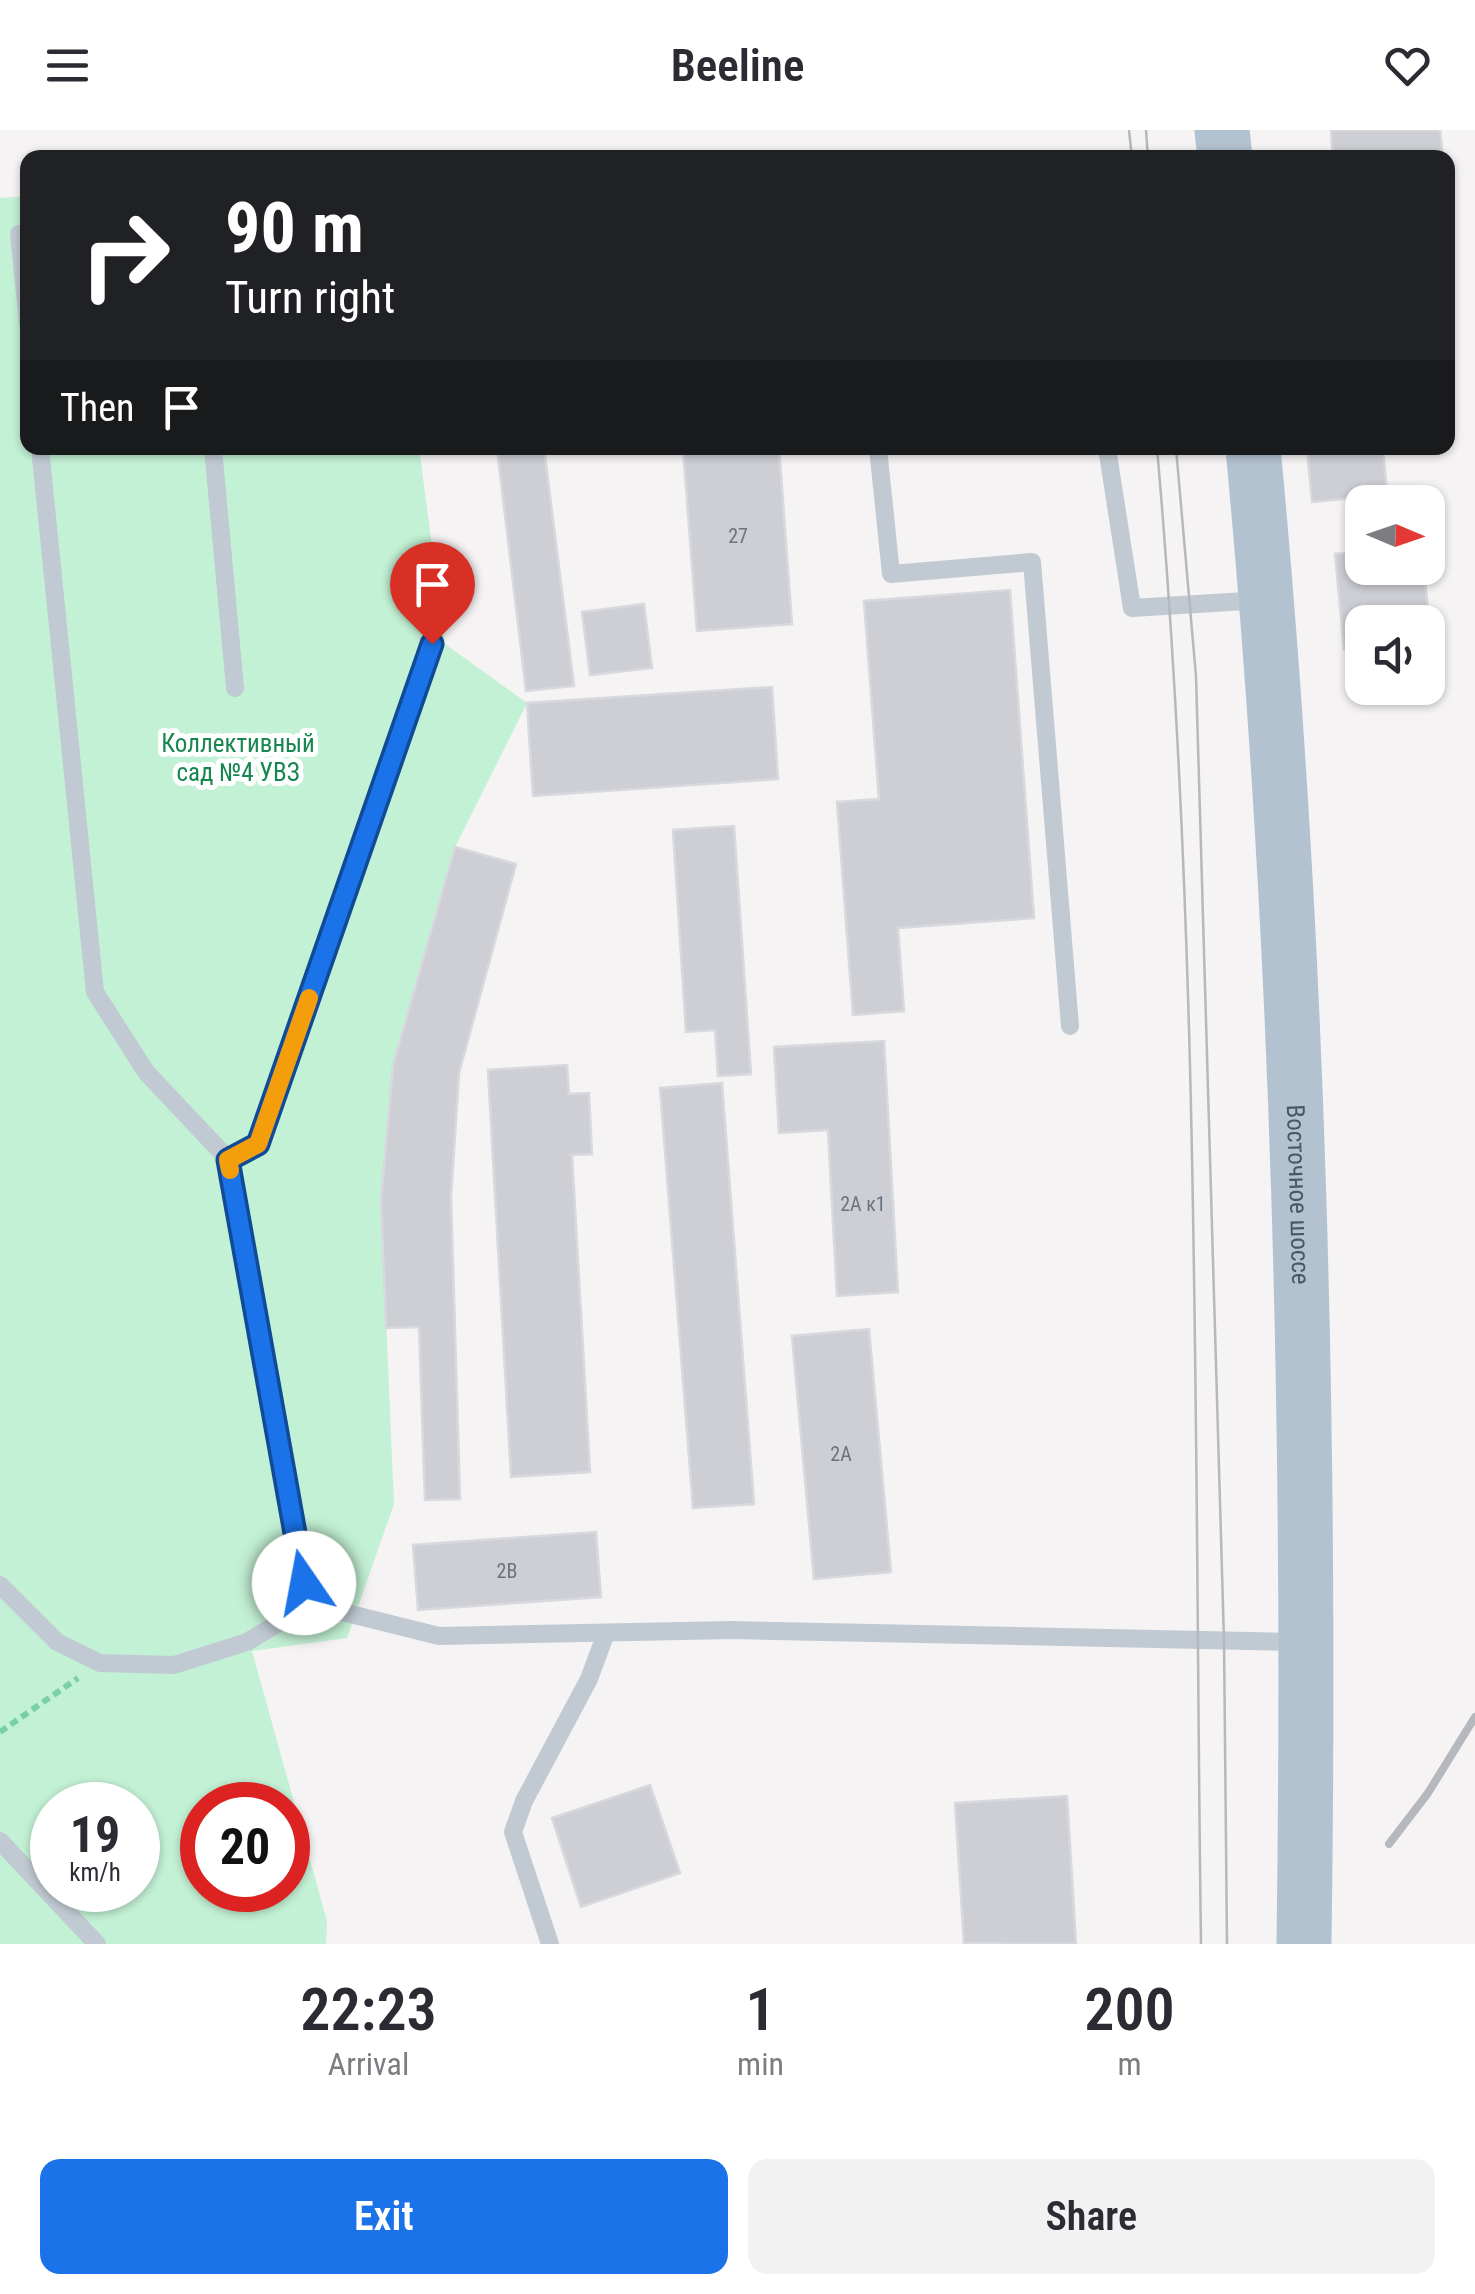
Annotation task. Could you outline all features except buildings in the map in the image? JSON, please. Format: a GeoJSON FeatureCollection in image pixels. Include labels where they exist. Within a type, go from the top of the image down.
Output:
{"type":"FeatureCollection","features":[{"type":"Feature","properties":{"kind":"main road","name":"Восточное шоссе"},"geometry":{"type":"LineString","coordinates":[[1254,455],[1287,894],[1300,1173],[1304,1944]]}},
{"type":"Feature","properties":{"kind":"lane"},"geometry":{"type":"LineString","coordinates":[[15,235],[20,269]]}},
{"type":"Feature","properties":{"kind":"lane"},"geometry":{"type":"LineString","coordinates":[[41,455],[95,992],[146,1072],[228,1160],[299,1561],[310,1604]]}},
{"type":"Feature","properties":{"kind":"lane"},"geometry":{"type":"LineString","coordinates":[[214,455],[234,688]]}},
{"type":"Feature","properties":{"kind":"lane"},"geometry":{"type":"LineString","coordinates":[[879,455],[891,574],[1032,562],[1070,1026]]}},
{"type":"Feature","properties":{"kind":"lane"},"geometry":{"type":"LineString","coordinates":[[1108,455],[1132,608],[1267,599]]}},
{"type":"Feature","properties":{"kind":"lane"},"geometry":{"type":"LineString","coordinates":[[228,1160],[258,1144],[432,644]]}},
{"type":"Feature","properties":{"kind":"lane"},"geometry":{"type":"LineString","coordinates":[[0,1585],[57,1642],[100,1663],[174,1665],[246,1642],[310,1604],[440,1636],[752,1631],[1304,1642]]}},
{"type":"Feature","properties":{"kind":"lane"},"geometry":{"type":"LineString","coordinates":[[550,1944],[513,1832],[524,1801],[589,1679],[606,1633]]}},
{"type":"Feature","properties":{"kind":"lane"},"geometry":{"type":"LineString","coordinates":[[0,1841],[97,1944]]}},
{"type":"Feature","properties":{"kind":"path"},"geometry":{"type":"LineString","coordinates":[[0,1732],[100,1663]]}},
{"type":"Feature","properties":{"kind":"green space","name":"Коллективный сад №4 УВЗ"},"geometry":{"type":"Polygon","coordinates":[[[20,197],[20,455],[420,455],[445,644],[527,703],[455,847],[393,1065],[381,1199],[394,1504],[347,1638],[252,1651],[288,1782],[180,1782],[180,1912],[310,1912],[310,1860],[327,1921],[326,1944],[0,1944],[0,198],[20,197]]]}},
{"type":"Feature","properties":{"kind":"tram line"},"geometry":{"type":"LineString","coordinates":[[1129,130],[1131,150]]}},
{"type":"Feature","properties":{"kind":"tram line"},"geometry":{"type":"LineString","coordinates":[[1146,130],[1147,150]]}},
{"type":"Feature","properties":{"kind":"tram line"},"geometry":{"type":"LineString","coordinates":[[1158,455],[1171,635],[1188,1008],[1201,1944]]}},
{"type":"Feature","properties":{"kind":"tram line"},"geometry":{"type":"LineString","coordinates":[[1177,455],[1196,676],[1224,1640],[1227,1944]]}},
{"type":"Feature","properties":{"kind":"railway"},"geometry":{"type":"LineString","coordinates":[[1389,1844],[1428,1793],[1475,1717]]}},
{"type":"Feature","properties":{"kind":"slow traffic"},"geometry":{"type":"LineString","coordinates":[[230,1170],[228,1160],[258,1144],[309,998]]}},
{"type":"Feature","properties":{"kind":"route"},"geometry":{"type":"LineString","coordinates":[[304,1583],[228,1160],[258,1144],[432,644]]}}]}
